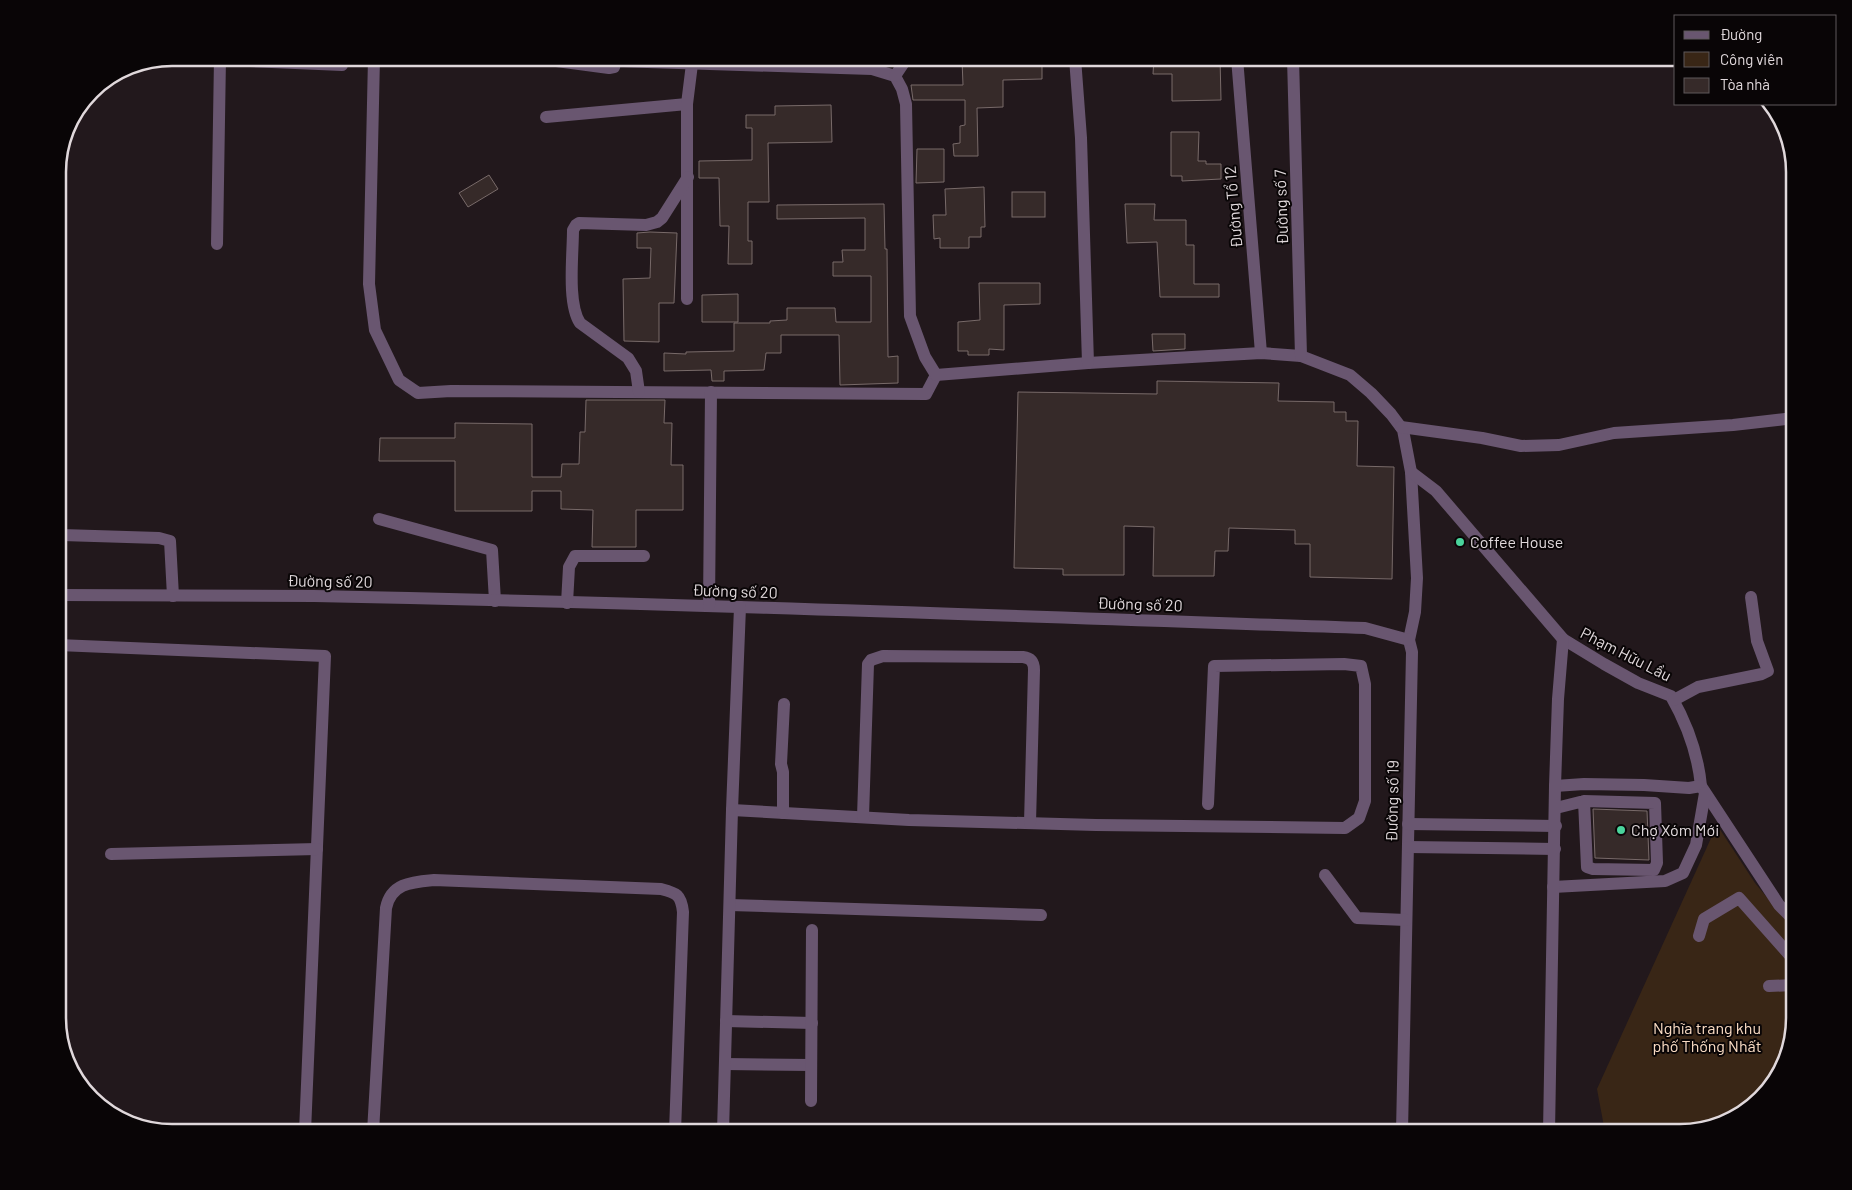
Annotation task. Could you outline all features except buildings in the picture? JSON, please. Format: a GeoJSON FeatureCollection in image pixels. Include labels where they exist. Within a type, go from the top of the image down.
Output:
{"type":"FeatureCollection","features":[{"type":"Feature","properties":{"kind":"street"},"geometry":{"type":"LineString","coordinates":[[217,244],[220,66]]}},
{"type":"Feature","properties":{"kind":"street"},"geometry":{"type":"LineString","coordinates":[[374,66],[369,284],[375,330],[399,380],[418,393],[451,391],[926,394],[936,375]]}},
{"type":"Feature","properties":{"kind":"street"},"geometry":{"type":"LineString","coordinates":[[594,66],[609,68],[614,66]]}},
{"type":"Feature","properties":{"kind":"street"},"geometry":{"type":"LineString","coordinates":[[687,299],[687,104],[691,66]]}},
{"type":"Feature","properties":{"kind":"street"},"geometry":{"type":"LineString","coordinates":[[866,66],[895,76],[902,89],[906,104],[910,316],[922,351],[936,375]]}},
{"type":"Feature","properties":{"kind":"street"},"geometry":{"type":"LineString","coordinates":[[895,76],[902,66]]}},
{"type":"Feature","properties":{"kind":"street"},"geometry":{"type":"LineString","coordinates":[[1076,66],[1081,138],[1088,363]]}},
{"type":"Feature","properties":{"kind":"street","name":"Đường Tổ 12"},"geometry":{"type":"LineString","coordinates":[[1238,66],[1261,353]]}},
{"type":"Feature","properties":{"kind":"street","name":"Đường số 7"},"geometry":{"type":"LineString","coordinates":[[1293,66],[1301,356]]}},
{"type":"Feature","properties":{"kind":"street"},"geometry":{"type":"LineString","coordinates":[[546,117],[687,104]]}},
{"type":"Feature","properties":{"kind":"street"},"geometry":{"type":"LineString","coordinates":[[639,392],[636,371],[628,358],[580,323],[576,316],[573,302],[573,230],[579,223],[646,225],[656,222],[669,208],[688,177]]}},
{"type":"Feature","properties":{"kind":"street"},"geometry":{"type":"LineString","coordinates":[[936,375],[1088,363],[1261,353],[1301,356],[1350,375],[1371,392],[1401,428],[1482,438],[1521,446],[1559,445],[1614,434],[1786,419]]}},
{"type":"Feature","properties":{"kind":"street"},"geometry":{"type":"LineString","coordinates":[[709,606],[711,392]]}},
{"type":"Feature","properties":{"kind":"street","name":"Đường số 19"},"geometry":{"type":"LineString","coordinates":[[1401,428],[1403,430],[1411,472],[1417,578],[1415,612],[1409,640],[1412,652],[1402,1124]]}},
{"type":"Feature","properties":{"kind":"street","name":"Phạm Hữu Lầu"},"geometry":{"type":"LineString","coordinates":[[1411,472],[1443,498],[1563,639],[1638,682],[1671,696],[1687,724],[1700,768],[1703,790],[1779,904],[1786,911]]}},
{"type":"Feature","properties":{"kind":"street"},"geometry":{"type":"LineString","coordinates":[[379,520],[492,550],[495,601]]}},
{"type":"Feature","properties":{"kind":"street"},"geometry":{"type":"LineString","coordinates":[[66,535],[159,538],[170,541],[173,596]]}},
{"type":"Feature","properties":{"kind":"street"},"geometry":{"type":"LineString","coordinates":[[567,602],[569,567],[575,556],[644,556]]}},
{"type":"Feature","properties":{"kind":"street","name":"Đường số 20"},"geometry":{"type":"LineString","coordinates":[[66,596],[311,596],[740,607],[1365,628],[1409,640]]}},
{"type":"Feature","properties":{"kind":"street"},"geometry":{"type":"LineString","coordinates":[[1674,700],[1698,687],[1762,674],[1768,671],[1757,641],[1751,597]]}},
{"type":"Feature","properties":{"kind":"street"},"geometry":{"type":"LineString","coordinates":[[723,1124],[740,607]]}},
{"type":"Feature","properties":{"kind":"street"},"geometry":{"type":"LineString","coordinates":[[1549,1124],[1558,699],[1563,639]]}},
{"type":"Feature","properties":{"kind":"street"},"geometry":{"type":"LineString","coordinates":[[66,645],[325,656],[305,1124]]}},
{"type":"Feature","properties":{"kind":"street"},"geometry":{"type":"LineString","coordinates":[[863,817],[868,664],[872,660],[882,656],[1028,657],[1032,660],[1034,670],[1030,823]]}},
{"type":"Feature","properties":{"kind":"street"},"geometry":{"type":"LineString","coordinates":[[732,810],[1030,823],[1345,828],[1359,818],[1365,800],[1365,684],[1361,666],[1344,664],[1214,666],[1208,804]]}},
{"type":"Feature","properties":{"kind":"street"},"geometry":{"type":"LineString","coordinates":[[783,813],[783,772],[781,764],[784,704]]}},
{"type":"Feature","properties":{"kind":"street"},"geometry":{"type":"LineString","coordinates":[[1553,887],[1664,881],[1683,873],[1696,845],[1703,790],[1584,784],[1556,786]]}},
{"type":"Feature","properties":{"kind":"street"},"geometry":{"type":"LineString","coordinates":[[1556,808],[1584,801],[1655,802],[1658,863],[1654,870],[1593,869],[1587,867],[1584,801]]}},
{"type":"Feature","properties":{"kind":"street"},"geometry":{"type":"LineString","coordinates":[[1408,824],[1556,826]]}},
{"type":"Feature","properties":{"kind":"street"},"geometry":{"type":"LineString","coordinates":[[1408,847],[1555,849]]}},
{"type":"Feature","properties":{"kind":"street"},"geometry":{"type":"LineString","coordinates":[[110,854],[317,849]]}},
{"type":"Feature","properties":{"kind":"street"},"geometry":{"type":"LineString","coordinates":[[1325,875],[1357,918],[1406,920]]}},
{"type":"Feature","properties":{"kind":"street"},"geometry":{"type":"LineString","coordinates":[[373,1124],[388,898],[394,891],[403,886],[434,880],[661,889],[674,892],[679,896],[683,912],[675,1124]]}},
{"type":"Feature","properties":{"kind":"street"},"geometry":{"type":"LineString","coordinates":[[1699,936],[1704,919],[1739,898],[1786,951]]}},
{"type":"Feature","properties":{"kind":"street"},"geometry":{"type":"LineString","coordinates":[[730,905],[1041,915]]}},
{"type":"Feature","properties":{"kind":"street"},"geometry":{"type":"LineString","coordinates":[[811,1101],[812,930]]}},
{"type":"Feature","properties":{"kind":"street"},"geometry":{"type":"LineString","coordinates":[[1768,986],[1786,985]]}},
{"type":"Feature","properties":{"kind":"street"},"geometry":{"type":"LineString","coordinates":[[726,1021],[812,1023]]}},
{"type":"Feature","properties":{"kind":"street"},"geometry":{"type":"LineString","coordinates":[[725,1064],[811,1065]]}},
{"type":"Feature","properties":{"kind":"green space","name":"Nghĩa trang khu phố Thống Nhất"},"geometry":{"type":"Polygon","coordinates":[[[1717,825],[1755,883],[1786,920],[1785,1032],[1775,1065],[1760,1088],[1739,1106],[1720,1116],[1694,1123],[1604,1124],[1597,1089],[1717,825]]]}},
{"type":"Feature","properties":{"kind":"place","name":"Coffee House"},"geometry":{"type":"Point","coordinates":[1460,542]}},
{"type":"Feature","properties":{"kind":"place","name":"Chợ Xóm Mới"},"geometry":{"type":"Point","coordinates":[1621,830]}}]}
